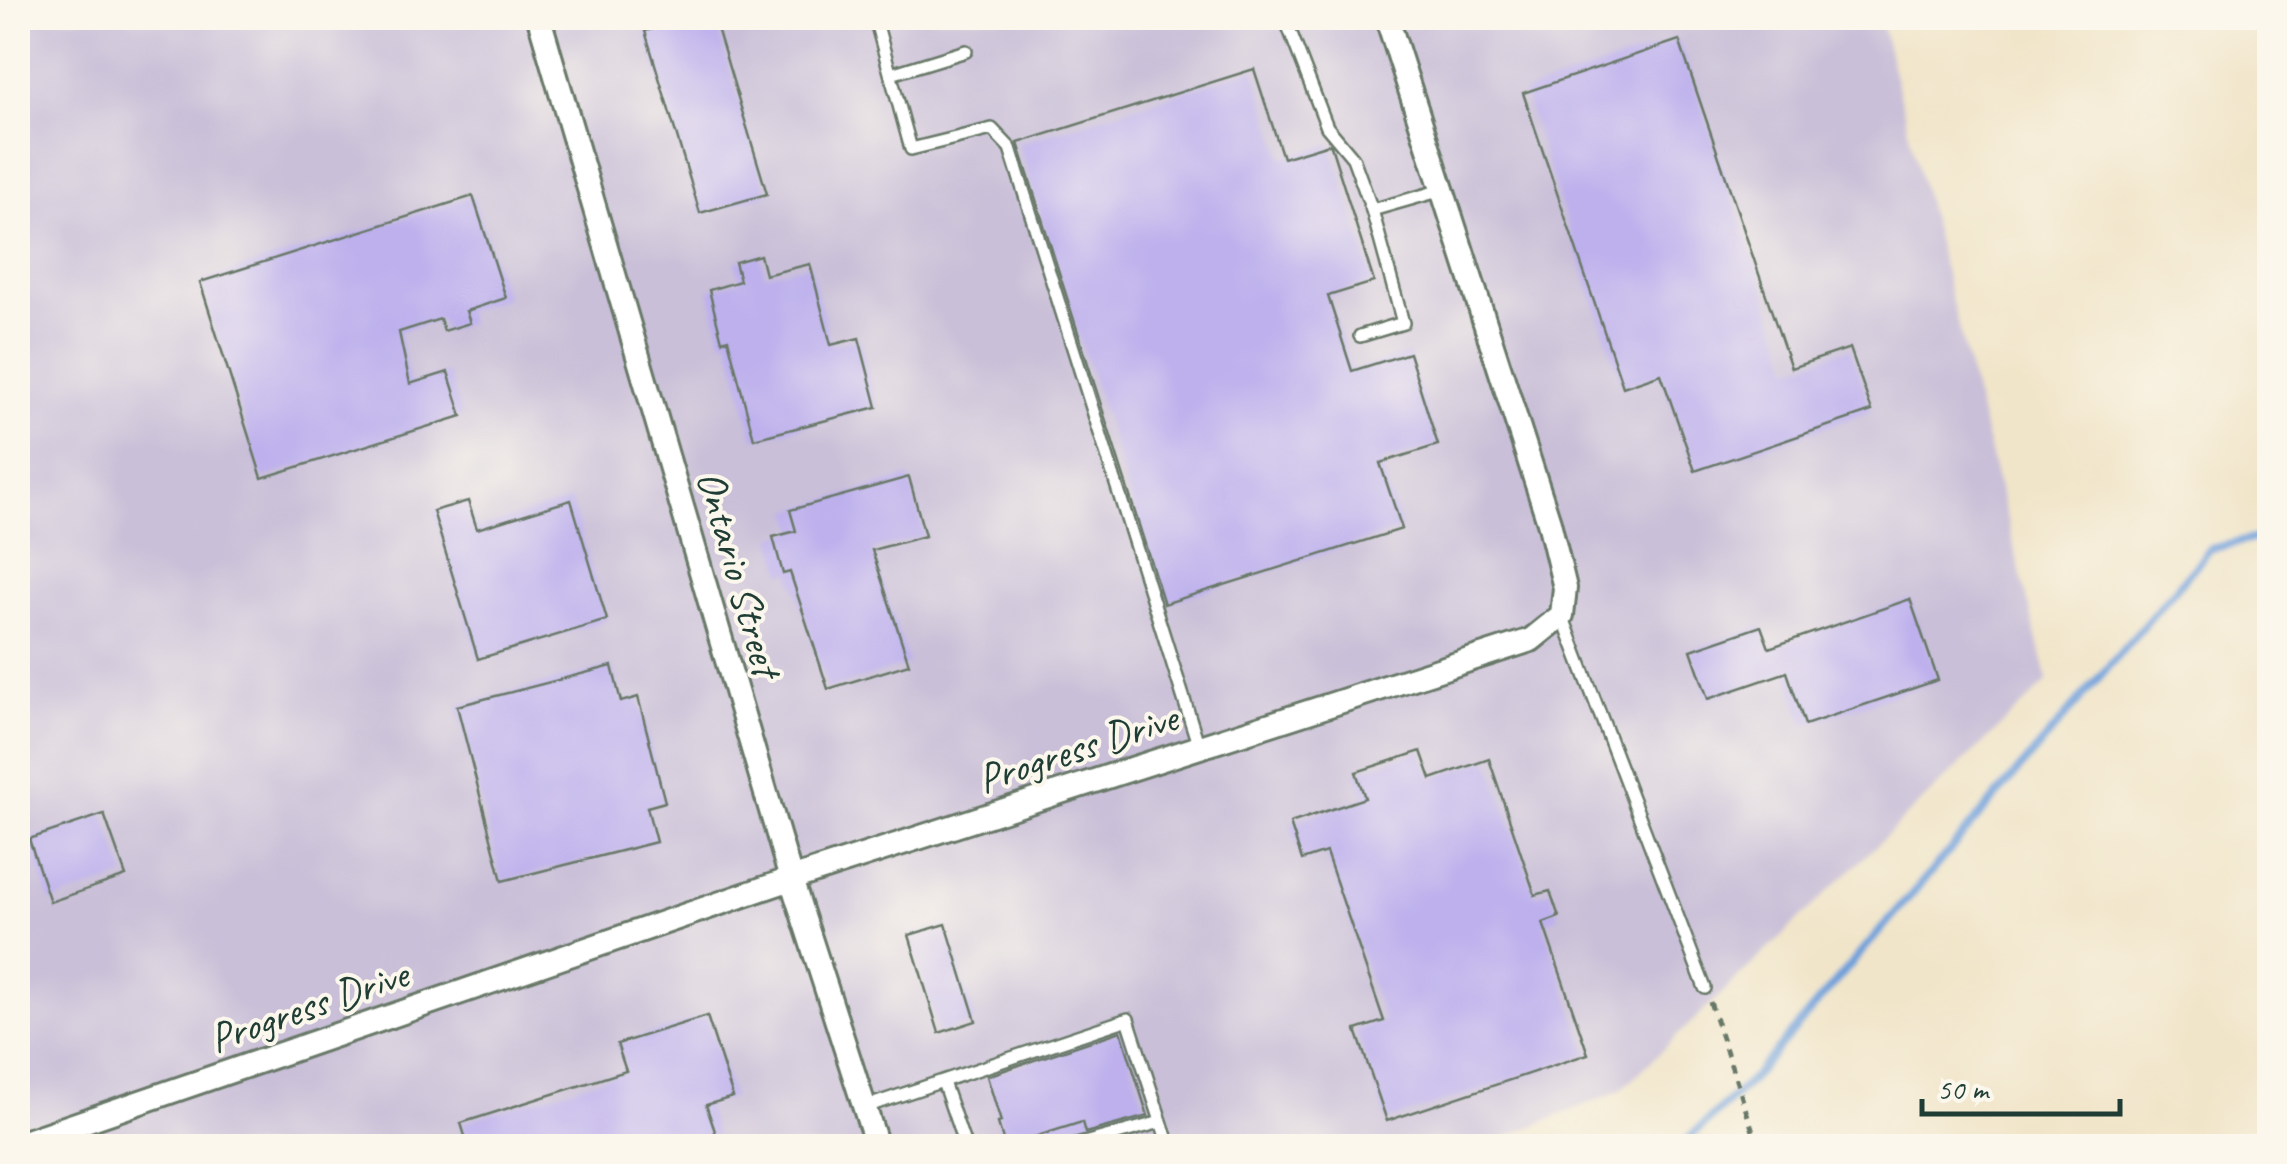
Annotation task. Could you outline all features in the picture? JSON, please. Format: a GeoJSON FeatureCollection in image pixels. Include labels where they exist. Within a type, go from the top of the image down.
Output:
{"type":"FeatureCollection","features":[{"type":"Feature","properties":{"kind":"street","name":"Ontario Street"},"geometry":{"type":"LineString","coordinates":[[538,18],[791,879],[878,1146]]}},
{"type":"Feature","properties":{"kind":"street"},"geometry":{"type":"LineString","coordinates":[[1387,18],[1549,522],[1565,588],[1562,616]]}},
{"type":"Feature","properties":{"kind":"street","name":"Progress Drive"},"geometry":{"type":"LineString","coordinates":[[18,1144],[791,879],[1531,640],[1562,616]]}},
{"type":"Feature","properties":{"kind":"lane"},"geometry":{"type":"LineString","coordinates":[[875,18],[912,149],[992,129],[1010,148],[1199,747]]}},
{"type":"Feature","properties":{"kind":"lane"},"geometry":{"type":"LineString","coordinates":[[1285,18],[1328,127],[1354,158],[1404,323],[1360,336]]}},
{"type":"Feature","properties":{"kind":"lane"},"geometry":{"type":"LineString","coordinates":[[890,74],[966,50]]}},
{"type":"Feature","properties":{"kind":"lane"},"geometry":{"type":"LineString","coordinates":[[1372,210],[1442,190]]}},
{"type":"Feature","properties":{"kind":"lane"},"geometry":{"type":"LineString","coordinates":[[1562,616],[1705,988]]}},
{"type":"Feature","properties":{"kind":"lane"},"geometry":{"type":"LineString","coordinates":[[865,1107],[1128,1019],[1169,1146]]}},
{"type":"Feature","properties":{"kind":"lane"},"geometry":{"type":"LineString","coordinates":[[943,1082],[965,1146]]}},
{"type":"Feature","properties":{"kind":"lane"},"geometry":{"type":"LineString","coordinates":[[1072,1146],[1161,1122]]}},
{"type":"Feature","properties":{"kind":"path"},"geometry":{"type":"LineString","coordinates":[[1705,988],[1758,1146]]}},
{"type":"Feature","properties":{"kind":"shaded area"},"geometry":{"type":"Polygon","coordinates":[[[18,18],[1880,18],[2048,681],[1621,1090],[1485,1146],[18,1146],[18,18]]]}},
{"type":"Feature","properties":{"kind":"building"},"geometry":{"type":"Polygon","coordinates":[[[690,18],[714,18],[767,194],[700,213],[645,31],[690,18]]]}},
{"type":"Feature","properties":{"kind":"building"},"geometry":{"type":"Polygon","coordinates":[[[1679,40],[1791,368],[1850,348],[1872,411],[1695,471],[1661,374],[1623,387],[1523,93],[1679,40]]]}},
{"type":"Feature","properties":{"kind":"building"},"geometry":{"type":"Polygon","coordinates":[[[1254,69],[1283,158],[1331,146],[1374,282],[1328,296],[1352,371],[1409,353],[1438,445],[1380,463],[1402,529],[1164,604],[1018,143],[1254,69]]]}},
{"type":"Feature","properties":{"kind":"building"},"geometry":{"type":"Polygon","coordinates":[[[473,196],[506,298],[466,311],[470,323],[444,331],[440,319],[399,332],[410,384],[448,372],[462,416],[262,478],[200,282],[473,196]]]}},
{"type":"Feature","properties":{"kind":"building"},"geometry":{"type":"Polygon","coordinates":[[[760,255],[765,275],[810,264],[831,345],[859,338],[877,407],[754,439],[728,339],[722,341],[709,290],[740,281],[735,262],[760,255]]]}},
{"type":"Feature","properties":{"kind":"building"},"geometry":{"type":"Polygon","coordinates":[[[909,477],[925,536],[872,550],[909,664],[828,689],[790,572],[783,574],[773,537],[796,531],[790,510],[909,477]]]}},
{"type":"Feature","properties":{"kind":"building"},"geometry":{"type":"Polygon","coordinates":[[[571,500],[607,620],[478,659],[433,511],[468,501],[477,529],[571,500]]]}},
{"type":"Feature","properties":{"kind":"building"},"geometry":{"type":"Polygon","coordinates":[[[1910,599],[1938,680],[1805,725],[1787,672],[1708,699],[1691,650],[1761,626],[1769,648],[1910,599]]]}},
{"type":"Feature","properties":{"kind":"building"},"geometry":{"type":"Polygon","coordinates":[[[612,666],[621,702],[638,697],[665,802],[647,807],[656,842],[502,881],[457,706],[612,666]]]}},
{"type":"Feature","properties":{"kind":"building"},"geometry":{"type":"Polygon","coordinates":[[[1421,751],[1431,779],[1489,759],[1535,895],[1550,891],[1559,917],[1543,923],[1588,1054],[1387,1121],[1356,1030],[1384,1021],[1326,852],[1302,860],[1290,823],[1365,798],[1356,772],[1421,751]]]}},
{"type":"Feature","properties":{"kind":"building"},"geometry":{"type":"Polygon","coordinates":[[[104,814],[126,876],[50,902],[29,839],[104,814]]]}},
{"type":"Feature","properties":{"kind":"building"},"geometry":{"type":"Polygon","coordinates":[[[946,924],[976,1021],[939,1033],[909,935],[946,924]]]}},
{"type":"Feature","properties":{"kind":"building"},"geometry":{"type":"Polygon","coordinates":[[[707,1016],[733,1097],[706,1105],[720,1146],[468,1146],[461,1123],[626,1071],[617,1044],[707,1016]]]}},
{"type":"Feature","properties":{"kind":"building"},"geometry":{"type":"Polygon","coordinates":[[[1121,1031],[1148,1116],[1085,1133],[1082,1122],[1005,1146],[987,1076],[1121,1031]]]}},
{"type":"Feature","properties":{"kind":"waterway"},"geometry":{"type":"LineString","coordinates":[[1681,1146],[1751,1080],[2210,549],[2270,535]]}}]}
